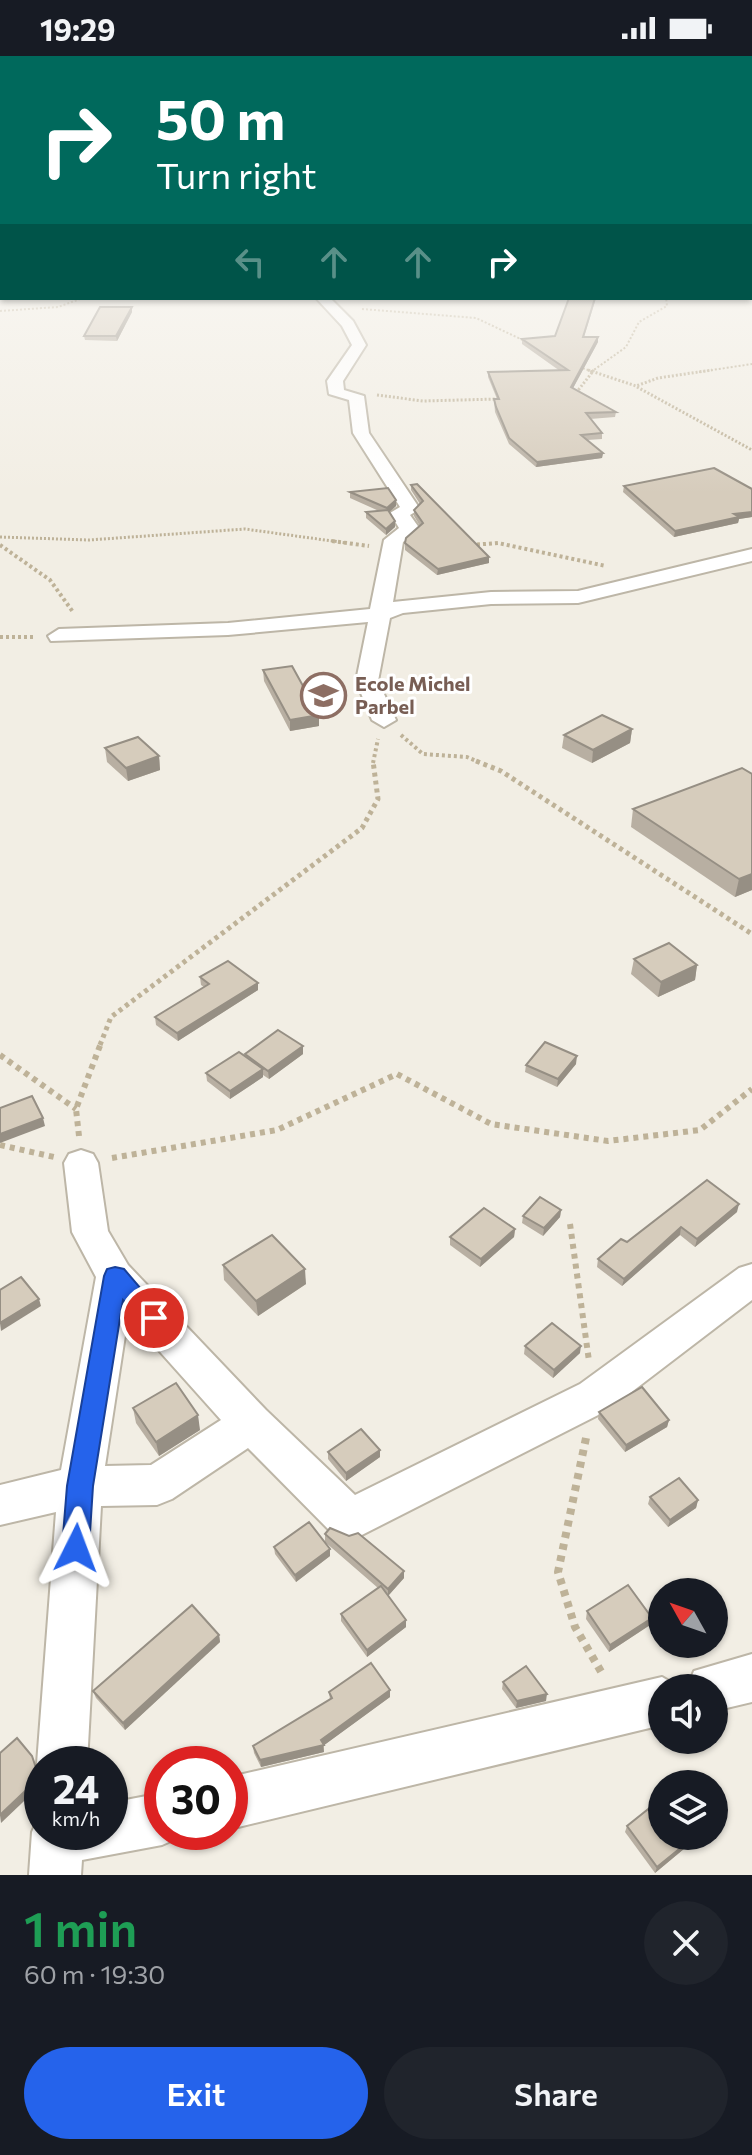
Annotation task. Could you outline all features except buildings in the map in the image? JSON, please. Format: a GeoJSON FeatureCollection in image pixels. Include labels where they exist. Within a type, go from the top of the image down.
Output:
{"type":"FeatureCollection","features":[{"type":"Feature","properties":{"kind":"street"},"geometry":{"type":"LineString","coordinates":[[347,323],[359,345],[335,381],[337,394],[356,396],[361,433],[411,509],[399,513],[410,529],[394,540],[367,681],[384,720]]}},
{"type":"Feature","properties":{"kind":"street"},"geometry":{"type":"LineString","coordinates":[[59,636],[228,629],[378,615],[399,607],[491,598],[578,597],[752,555]]}},
{"type":"Feature","properties":{"kind":"street"},"geometry":{"type":"LineString","coordinates":[[81,1163],[90,1232],[115,1276],[251,1423],[350,1520],[594,1397],[752,1279]]}},
{"type":"Feature","properties":{"kind":"street"},"geometry":{"type":"LineString","coordinates":[[63,1746],[80,1486],[115,1276]]}},
{"type":"Feature","properties":{"kind":"street"},"geometry":{"type":"LineString","coordinates":[[0,1505],[80,1486],[157,1485],[251,1423]]}},
{"type":"Feature","properties":{"kind":"street"},"geometry":{"type":"LineString","coordinates":[[728,1684],[752,1678]]}},
{"type":"Feature","properties":{"kind":"street"},"geometry":{"type":"LineString","coordinates":[[248,1799],[643,1705]]}},
{"type":"Feature","properties":{"kind":"path"},"geometry":{"type":"LineString","coordinates":[[486,323],[533,345]]}},
{"type":"Feature","properties":{"kind":"path"},"geometry":{"type":"LineString","coordinates":[[564,394],[578,392],[591,372],[626,347],[639,323]]}},
{"type":"Feature","properties":{"kind":"path"},"geometry":{"type":"LineString","coordinates":[[636,386],[658,378],[752,364]]}},
{"type":"Feature","properties":{"kind":"path"},"geometry":{"type":"LineString","coordinates":[[576,365],[636,386],[752,450]]}},
{"type":"Feature","properties":{"kind":"path"},"geometry":{"type":"LineString","coordinates":[[356,396],[385,395],[423,401],[508,399]]}},
{"type":"Feature","properties":{"kind":"path"},"geometry":{"type":"LineString","coordinates":[[0,537],[89,540],[245,529],[392,549]]}},
{"type":"Feature","properties":{"kind":"path"},"geometry":{"type":"LineString","coordinates":[[467,545],[498,543],[657,577]]}},
{"type":"Feature","properties":{"kind":"path"},"geometry":{"type":"LineString","coordinates":[[0,545],[50,580],[74,613]]}},
{"type":"Feature","properties":{"kind":"path"},"geometry":{"type":"LineString","coordinates":[[0,637],[59,636]]}},
{"type":"Feature","properties":{"kind":"path"},"geometry":{"type":"LineString","coordinates":[[81,1163],[76,1109],[111,1017],[362,828],[378,799],[372,757],[384,720],[423,754],[467,757],[501,771],[752,934]]}},
{"type":"Feature","properties":{"kind":"path"},"geometry":{"type":"LineString","coordinates":[[0,1055],[76,1109]]}},
{"type":"Feature","properties":{"kind":"path"},"geometry":{"type":"LineString","coordinates":[[0,1145],[81,1163],[277,1130],[397,1074],[491,1124],[608,1141],[700,1130],[752,1089]]}},
{"type":"Feature","properties":{"kind":"path"},"geometry":{"type":"LineString","coordinates":[[570,1224],[594,1397],[558,1572],[575,1627],[643,1705]]}},
{"type":"Feature","properties":{"kind":"place","name":"Ecole Michel Parbel"},"geometry":{"type":"Point","coordinates":[324,696]}},
{"type":"Feature","properties":{"kind":"route"},"geometry":{"type":"LineString","coordinates":[[76,1548],[80,1486],[115,1276],[154,1318]]}}]}
